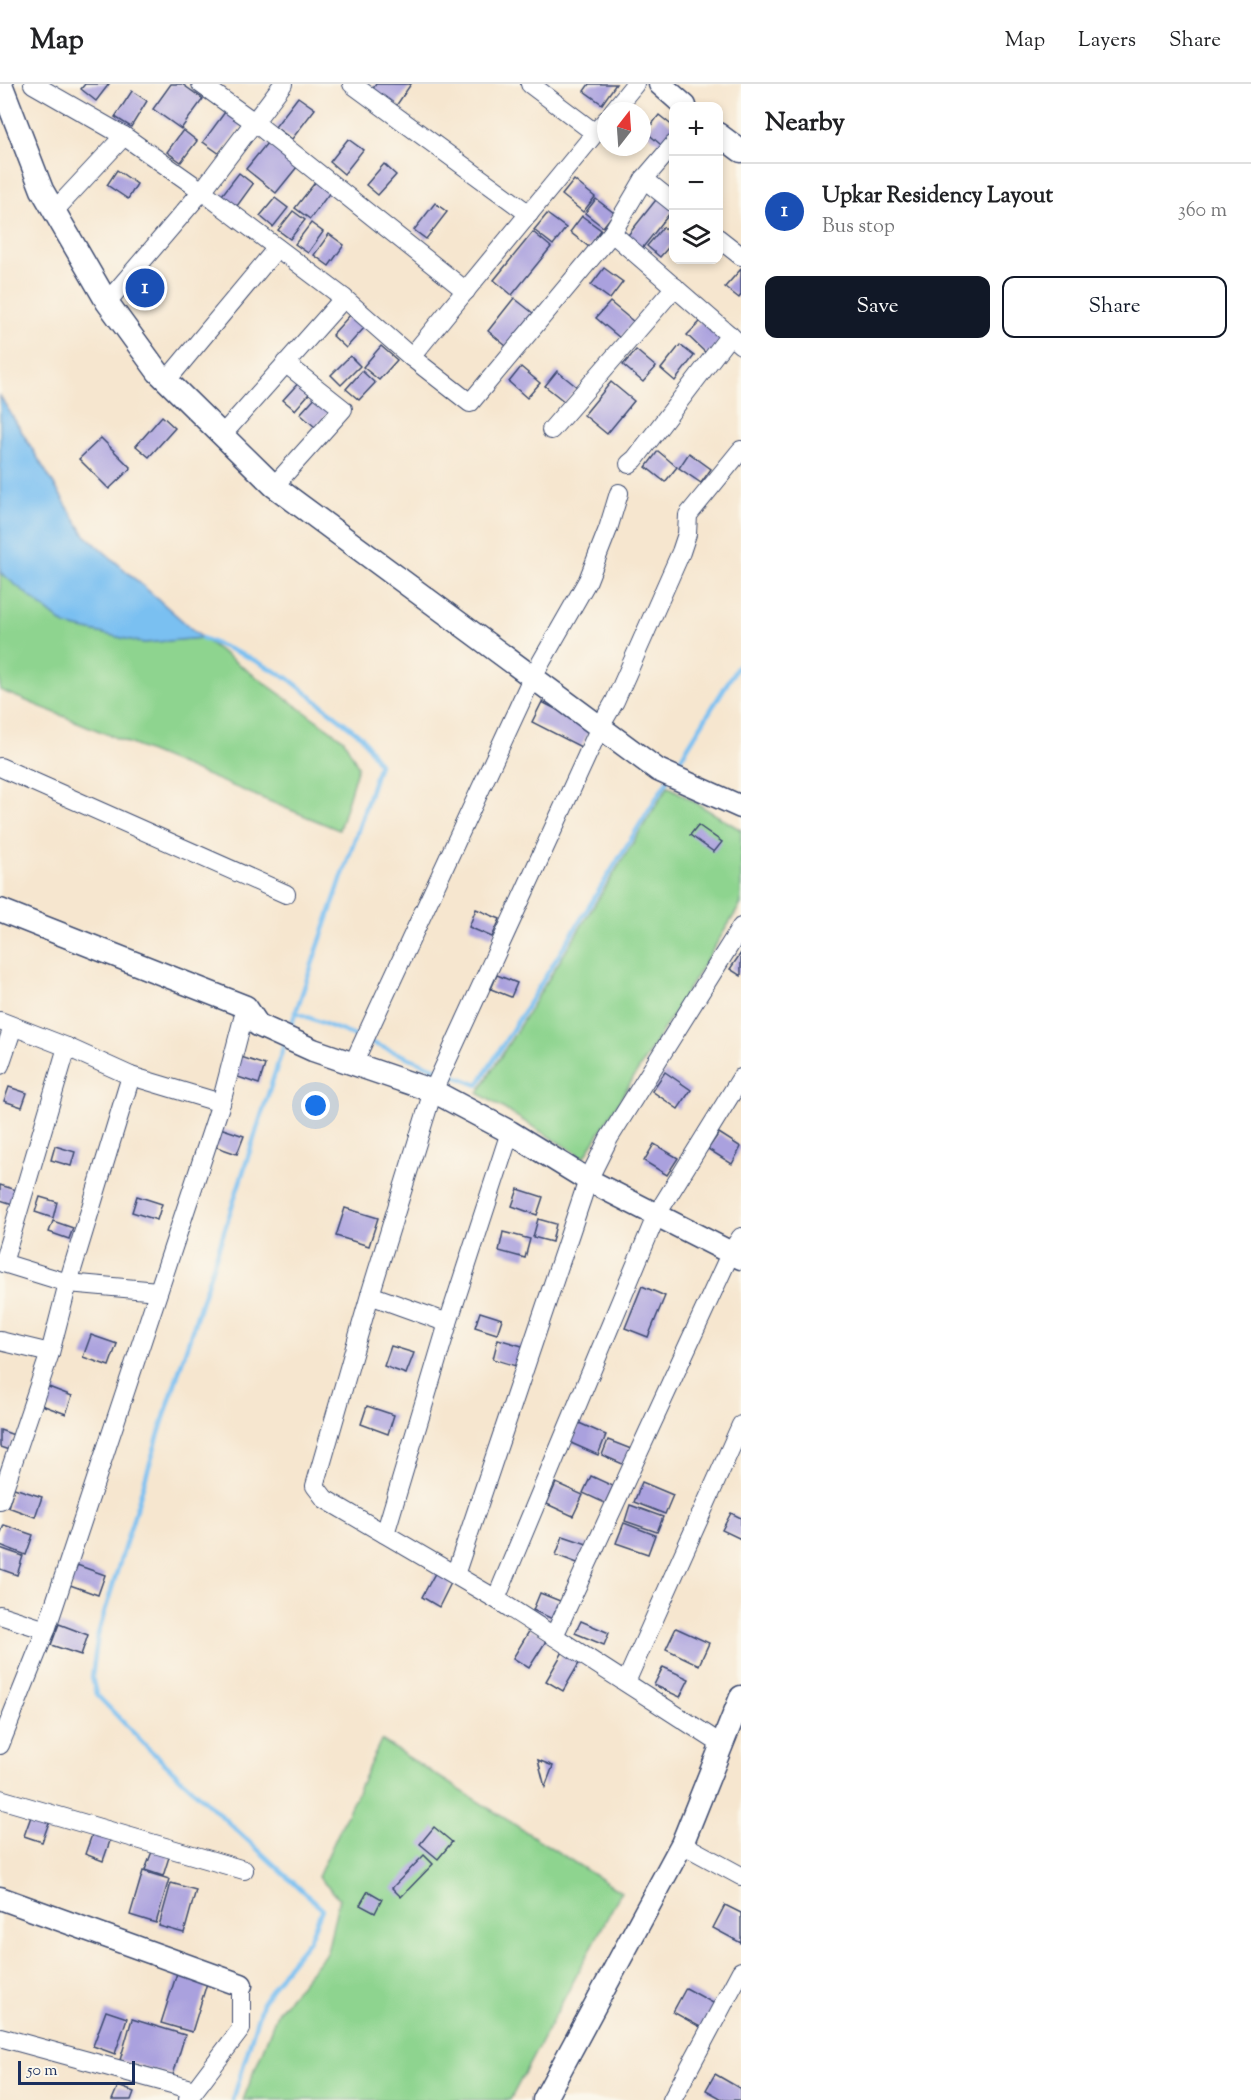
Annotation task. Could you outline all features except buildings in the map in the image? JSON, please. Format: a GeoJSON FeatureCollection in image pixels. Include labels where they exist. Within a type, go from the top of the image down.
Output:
{"type":"FeatureCollection","features":[{"type":"Feature","properties":{"kind":"street"},"geometry":{"type":"LineString","coordinates":[[1,84],[42,190],[107,302],[158,372],[274,486],[658,770],[741,807]]}},
{"type":"Feature","properties":{"kind":"street"},"geometry":{"type":"LineString","coordinates":[[33,84],[124,136],[202,191],[344,298],[411,357],[470,403],[612,233],[644,179],[669,150]]}},
{"type":"Feature","properties":{"kind":"street"},"geometry":{"type":"LineString","coordinates":[[201,84],[254,122],[466,291]]}},
{"type":"Feature","properties":{"kind":"street"},"geometry":{"type":"LineString","coordinates":[[107,302],[202,191],[283,84]]}},
{"type":"Feature","properties":{"kind":"street"},"geometry":{"type":"LineString","coordinates":[[352,84],[529,214]]}},
{"type":"Feature","properties":{"kind":"street"},"geometry":{"type":"LineString","coordinates":[[530,84],[597,124]]}},
{"type":"Feature","properties":{"kind":"street"},"geometry":{"type":"LineString","coordinates":[[620,102],[635,84]]}},
{"type":"Feature","properties":{"kind":"street"},"geometry":{"type":"LineString","coordinates":[[660,84],[680,102]]}},
{"type":"Feature","properties":{"kind":"street"},"geometry":{"type":"LineString","coordinates":[[411,357],[597,131]]}},
{"type":"Feature","properties":{"kind":"street"},"geometry":{"type":"LineString","coordinates":[[54,211],[124,136]]}},
{"type":"Feature","properties":{"kind":"street"},"geometry":{"type":"LineString","coordinates":[[723,137],[740,149]]}},
{"type":"Feature","properties":{"kind":"street"},"geometry":{"type":"LineString","coordinates":[[644,179],[669,198]]}},
{"type":"Feature","properties":{"kind":"street"},"geometry":{"type":"LineString","coordinates":[[612,233],[735,340],[629,464]]}},
{"type":"Feature","properties":{"kind":"street"},"geometry":{"type":"LineString","coordinates":[[723,242],[741,256]]}},
{"type":"Feature","properties":{"kind":"street"},"geometry":{"type":"LineString","coordinates":[[166,380],[277,248]]}},
{"type":"Feature","properties":{"kind":"street"},"geometry":{"type":"LineString","coordinates":[[551,430],[675,287]]}},
{"type":"Feature","properties":{"kind":"street"},"geometry":{"type":"LineString","coordinates":[[222,435],[344,298]]}},
{"type":"Feature","properties":{"kind":"street"},"geometry":{"type":"LineString","coordinates":[[274,486],[343,409],[285,363]]}},
{"type":"Feature","properties":{"kind":"street"},"geometry":{"type":"LineString","coordinates":[[721,1744],[496,1599],[325,1499],[315,1486],[370,1295],[433,1092],[600,727],[620,691],[681,552],[687,534],[688,514],[741,450]]}},
{"type":"Feature","properties":{"kind":"street"},"geometry":{"type":"LineString","coordinates":[[353,1064],[532,678],[588,580],[619,493]]}},
{"type":"Feature","properties":{"kind":"street"},"geometry":{"type":"LineString","coordinates":[[0,768],[286,894]]}},
{"type":"Feature","properties":{"kind":"street"},"geometry":{"type":"LineString","coordinates":[[0,910],[246,1007],[258,1025],[313,1050],[433,1092],[510,1132],[588,1180],[657,1214],[738,1249],[554,1636]]}},
{"type":"Feature","properties":{"kind":"street"},"geometry":{"type":"LineString","coordinates":[[455,1575],[588,1180],[609,1138],[741,927]]}},
{"type":"Feature","properties":{"kind":"street"},"geometry":{"type":"LineString","coordinates":[[0,1745],[46,1630],[220,1103],[246,1007]]}},
{"type":"Feature","properties":{"kind":"street"},"geometry":{"type":"LineString","coordinates":[[0,1065],[6,1024],[67,1047],[131,1076],[220,1103]]}},
{"type":"Feature","properties":{"kind":"street"},"geometry":{"type":"LineString","coordinates":[[67,1047],[1,1263],[68,1283],[158,1292]]}},
{"type":"Feature","properties":{"kind":"street"},"geometry":{"type":"LineString","coordinates":[[0,1500],[50,1353],[68,1283],[131,1076]]}},
{"type":"Feature","properties":{"kind":"street"},"geometry":{"type":"LineString","coordinates":[[496,1599],[657,1214],[741,1078]]}},
{"type":"Feature","properties":{"kind":"street"},"geometry":{"type":"LineString","coordinates":[[385,1534],[448,1323],[510,1132]]}},
{"type":"Feature","properties":{"kind":"street"},"geometry":{"type":"LineString","coordinates":[[370,1295],[448,1323]]}},
{"type":"Feature","properties":{"kind":"street"},"geometry":{"type":"LineString","coordinates":[[0,1341],[50,1353]]}},
{"type":"Feature","properties":{"kind":"street"},"geometry":{"type":"LineString","coordinates":[[626,1682],[741,1425]]}},
{"type":"Feature","properties":{"kind":"street"},"geometry":{"type":"LineString","coordinates":[[0,1616],[46,1630]]}},
{"type":"Feature","properties":{"kind":"street"},"geometry":{"type":"LineString","coordinates":[[544,2100],[682,1844],[741,1697]]}},
{"type":"Feature","properties":{"kind":"street"},"geometry":{"type":"LineString","coordinates":[[0,1799],[244,1870]]}},
{"type":"Feature","properties":{"kind":"street"},"geometry":{"type":"LineString","coordinates":[[682,1844],[741,1876]]}},
{"type":"Feature","properties":{"kind":"street"},"geometry":{"type":"LineString","coordinates":[[0,1898],[241,1985],[241,2029],[190,2095],[0,2037]]}},
{"type":"Feature","properties":{"kind":"street"},"geometry":{"type":"LineString","coordinates":[[672,2100],[741,1971]]}},
{"type":"Feature","properties":{"kind":"green space"},"geometry":{"type":"Polygon","coordinates":[[[0,572],[65,625],[144,643],[202,638],[344,740],[358,766],[339,830],[0,690],[0,572]]]}},
{"type":"Feature","properties":{"kind":"green space"},"geometry":{"type":"Polygon","coordinates":[[[668,786],[741,830],[741,904],[584,1158],[478,1093],[668,786]]]}},
{"type":"Feature","properties":{"kind":"green space"},"geometry":{"type":"Polygon","coordinates":[[[381,1740],[621,1892],[510,2100],[243,2100],[278,2011],[327,1952],[339,1898],[318,1877],[381,1740]]]}},
{"type":"Feature","properties":{"kind":"water"},"geometry":{"type":"Polygon","coordinates":[[[0,396],[84,534],[202,638],[144,643],[65,625],[0,572],[0,396]]]}},
{"type":"Feature","properties":{"kind":"waterway"},"geometry":{"type":"LineString","coordinates":[[202,638],[248,657],[288,678],[362,737],[379,764],[289,1032]]}},
{"type":"Feature","properties":{"kind":"waterway"},"geometry":{"type":"LineString","coordinates":[[673,771],[741,661]]}},
{"type":"Feature","properties":{"kind":"waterway"},"geometry":{"type":"LineString","coordinates":[[445,1072],[478,1085],[667,781]]}},
{"type":"Feature","properties":{"kind":"waterway"},"geometry":{"type":"LineString","coordinates":[[295,1012],[360,1038]]}},
{"type":"Feature","properties":{"kind":"waterway"},"geometry":{"type":"LineString","coordinates":[[367,1041],[437,1069]]}},
{"type":"Feature","properties":{"kind":"waterway"},"geometry":{"type":"LineString","coordinates":[[233,2100],[262,2003],[309,1940],[322,1909],[149,1749],[96,1694],[92,1677],[98,1634],[161,1427],[284,1045]]}},
{"type":"Feature","properties":{"kind":"place","name":"Upkar Residency Layout"},"geometry":{"type":"Point","coordinates":[145,288]}}]}
